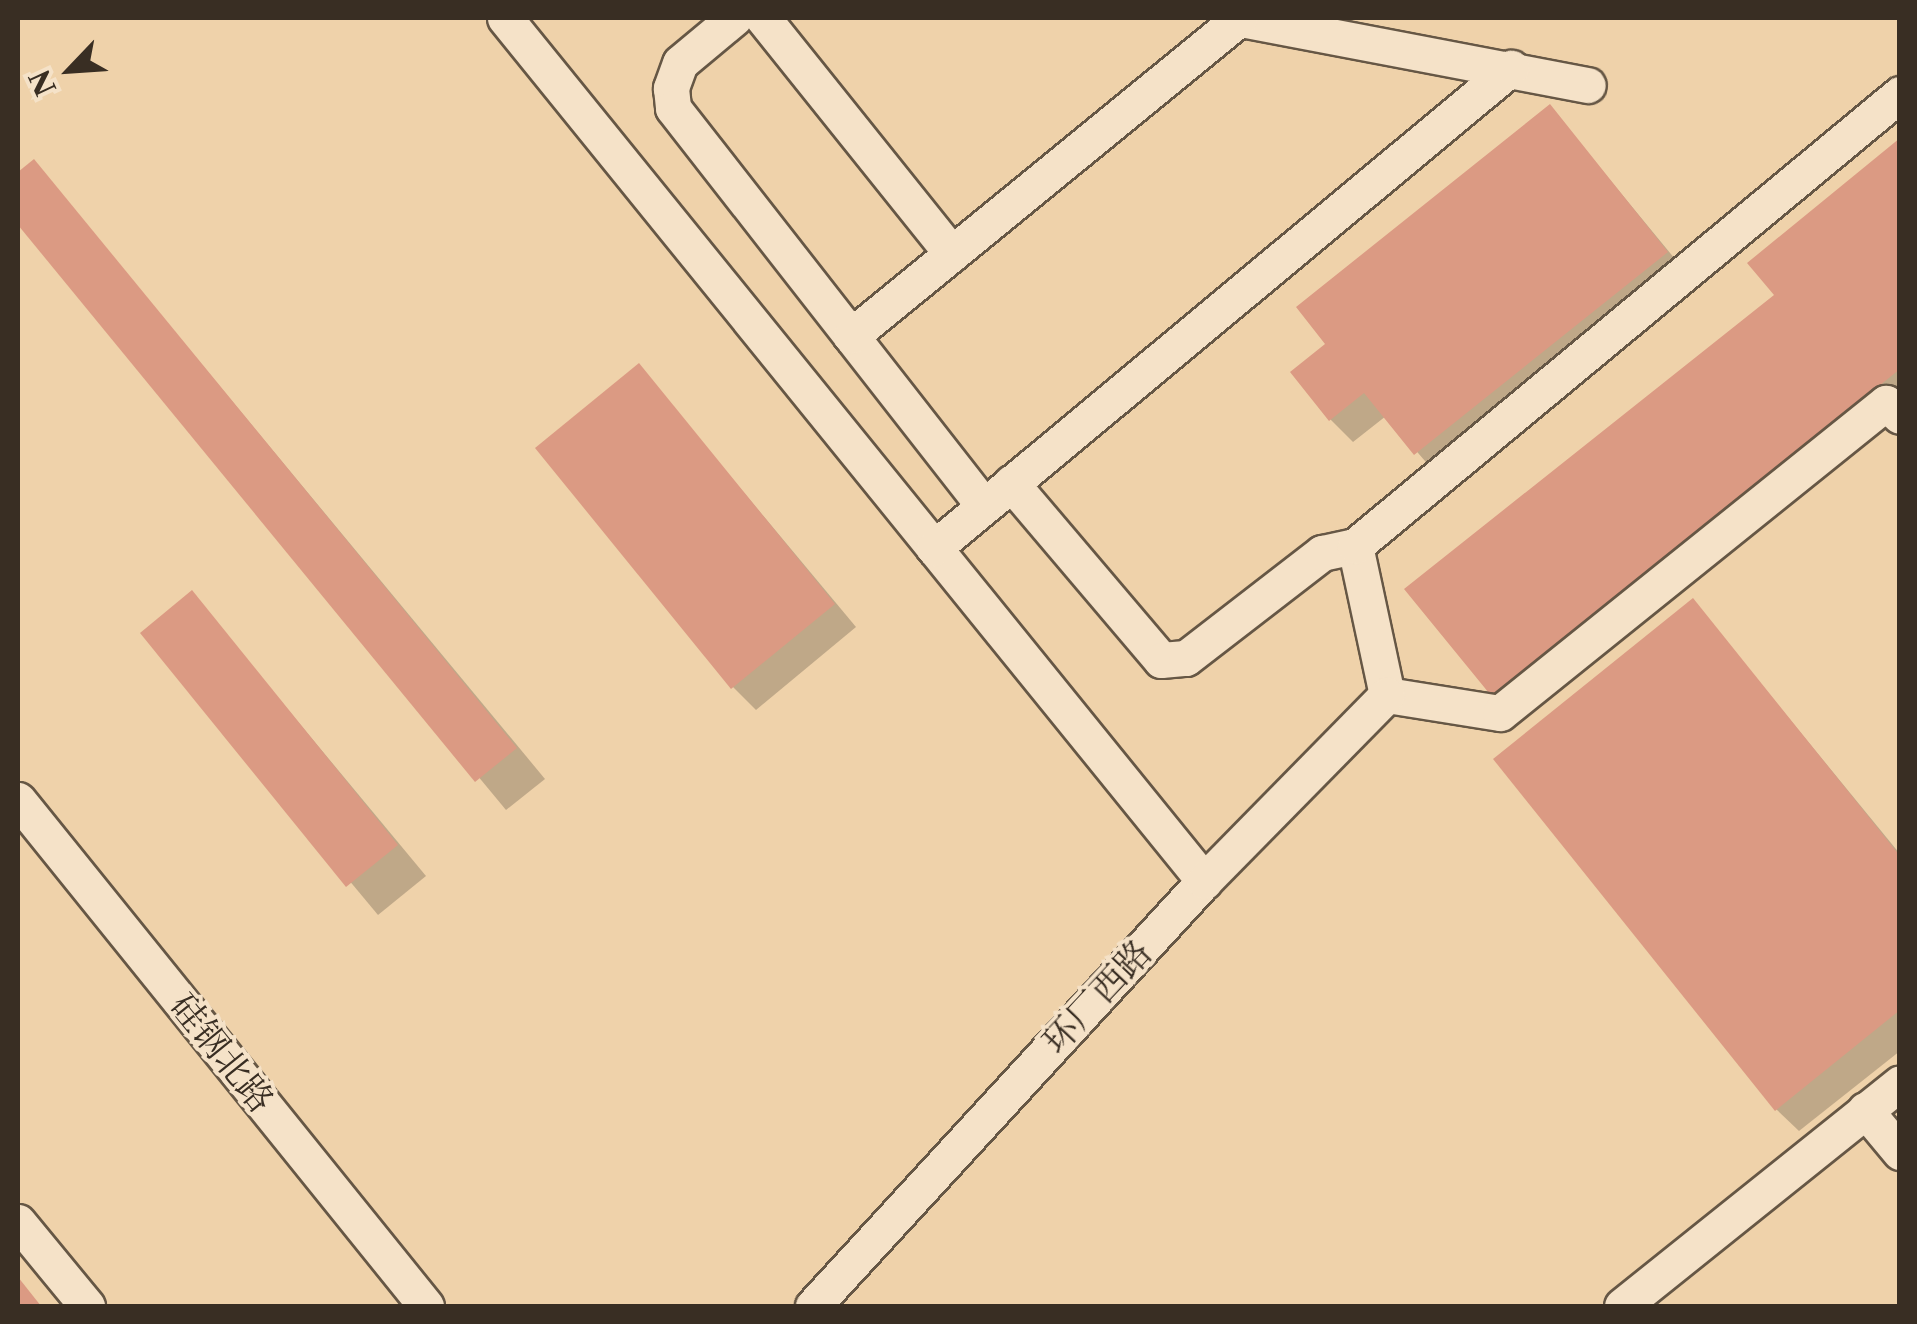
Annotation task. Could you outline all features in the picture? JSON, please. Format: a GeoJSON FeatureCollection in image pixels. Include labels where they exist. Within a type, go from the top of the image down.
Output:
{"type":"FeatureCollection","features":[{"type":"Feature","properties":{"kind":"lane"},"geometry":{"type":"LineString","coordinates":[[734,18],[680,64],[671,88],[673,108],[984,506]]}},
{"type":"Feature","properties":{"kind":"lane"},"geometry":{"type":"LineString","coordinates":[[763,18],[952,254]]}},
{"type":"Feature","properties":{"kind":"lane"},"geometry":{"type":"LineString","coordinates":[[852,336],[1238,18],[1588,85]]}},
{"type":"Feature","properties":{"kind":"lane"},"geometry":{"type":"LineString","coordinates":[[510,19],[1204,881]]}},
{"type":"Feature","properties":{"kind":"lane"},"geometry":{"type":"LineString","coordinates":[[934,548],[1512,68]]}},
{"type":"Feature","properties":{"kind":"lane"},"geometry":{"type":"LineString","coordinates":[[1012,484],[1161,660],[1186,658],[1322,553],[1355,546],[1900,94]]}},
{"type":"Feature","properties":{"kind":"lane"},"geometry":{"type":"LineString","coordinates":[[1355,546],[1388,695],[1500,713],[1886,404],[1900,416]]}},
{"type":"Feature","properties":{"kind":"lane","name":"环厂西路"},"geometry":{"type":"LineString","coordinates":[[813,1306],[1204,881],[1388,695]]}},
{"type":"Feature","properties":{"kind":"lane","name":"硅钢北路"},"geometry":{"type":"LineString","coordinates":[[18,800],[426,1306]]}},
{"type":"Feature","properties":{"kind":"lane"},"geometry":{"type":"LineString","coordinates":[[1622,1306],[1900,1083]]}},
{"type":"Feature","properties":{"kind":"lane"},"geometry":{"type":"LineString","coordinates":[[1866,1110],[1900,1152]]}},
{"type":"Feature","properties":{"kind":"lane"},"geometry":{"type":"LineString","coordinates":[[18,1222],[86,1306]]}},
{"type":"Feature","properties":{"kind":"building"},"geometry":{"type":"Polygon","coordinates":[[[1550,104],[1668,252],[1414,455],[1364,393],[1329,421],[1290,372],[1325,344],[1296,307],[1550,104]]]}},
{"type":"Feature","properties":{"kind":"building"},"geometry":{"type":"Polygon","coordinates":[[[1900,138],[1900,369],[1493,698],[1404,589],[1774,295],[1747,263],[1900,138]]]}},
{"type":"Feature","properties":{"kind":"building"},"geometry":{"type":"Polygon","coordinates":[[[34,159],[517,748],[475,782],[18,225],[18,172],[34,159]]]}},
{"type":"Feature","properties":{"kind":"building"},"geometry":{"type":"Polygon","coordinates":[[[639,363],[835,604],[731,689],[535,448],[639,363]]]}},
{"type":"Feature","properties":{"kind":"building"},"geometry":{"type":"Polygon","coordinates":[[[192,590],[398,845],[346,887],[140,633],[192,590]]]}},
{"type":"Feature","properties":{"kind":"building"},"geometry":{"type":"Polygon","coordinates":[[[1693,598],[1900,856],[1900,1010],[1775,1111],[1493,759],[1693,598]]]}},
{"type":"Feature","properties":{"kind":"building"},"geometry":{"type":"Polygon","coordinates":[[[18,1277],[41,1306],[18,1306],[18,1277]]]}}]}
